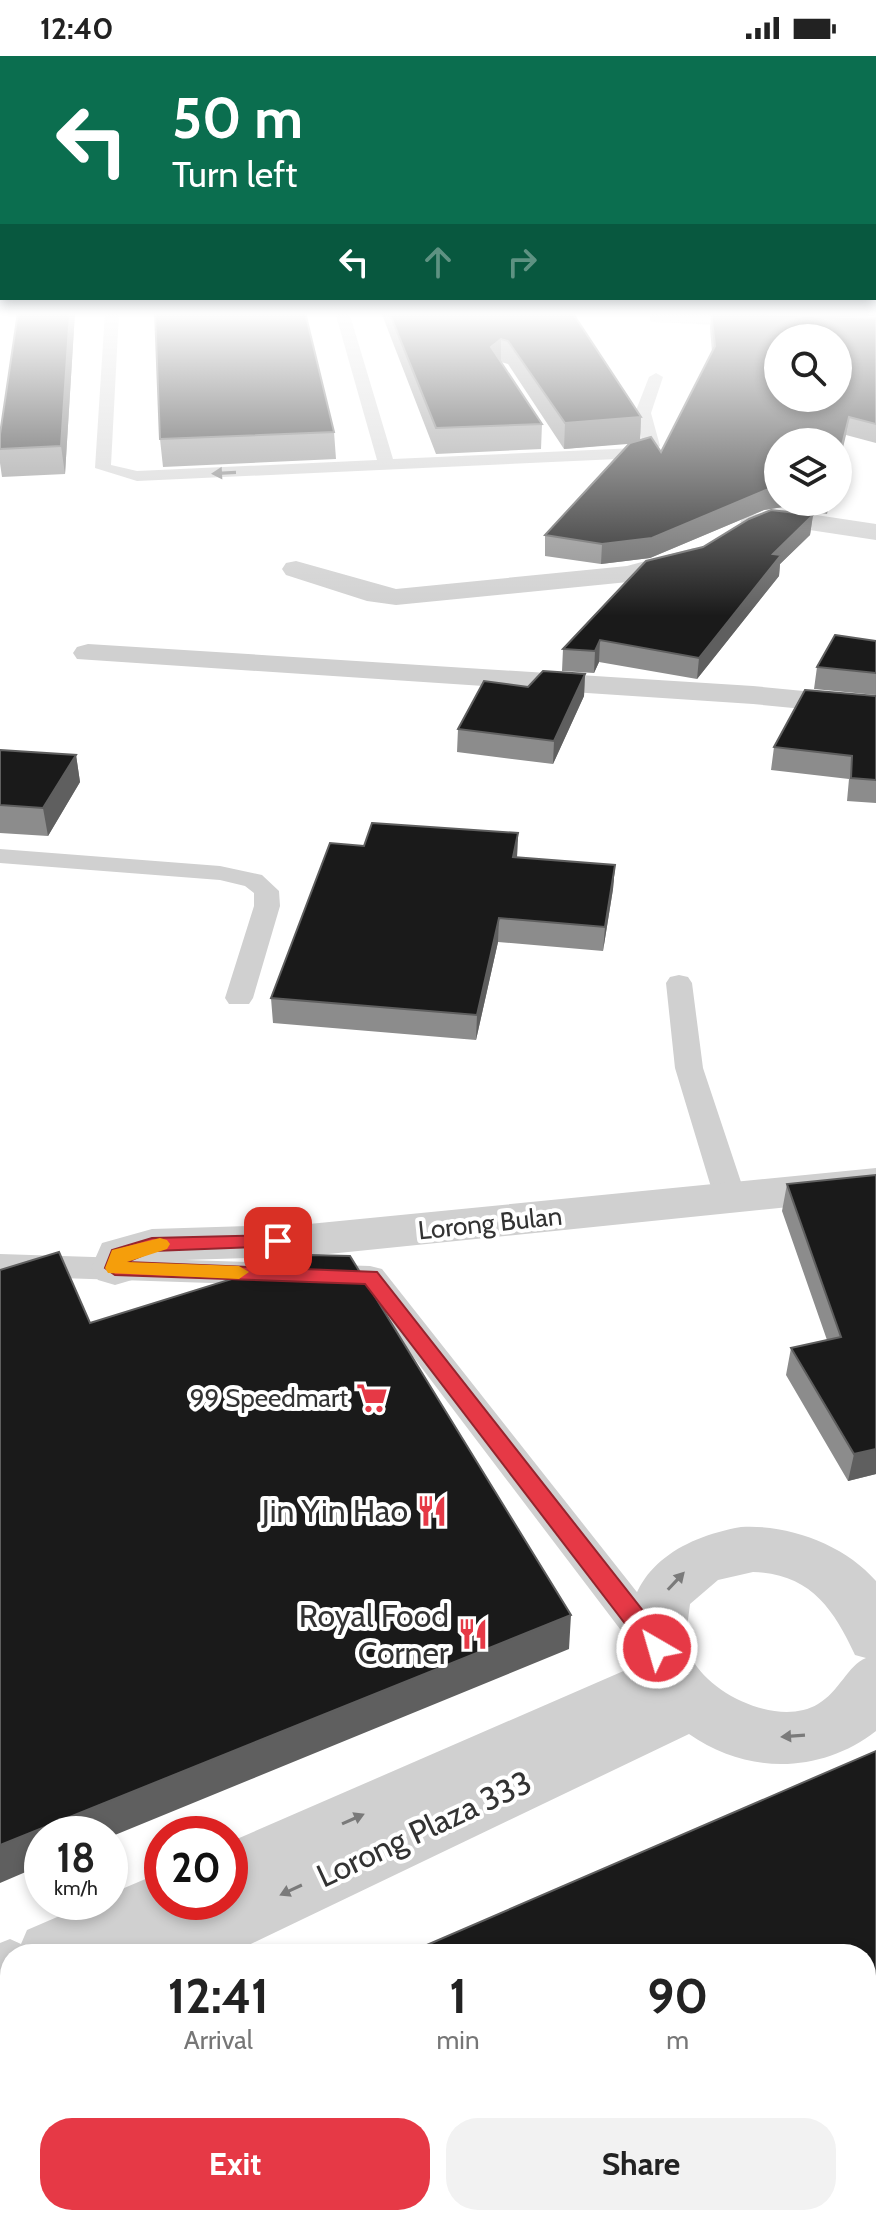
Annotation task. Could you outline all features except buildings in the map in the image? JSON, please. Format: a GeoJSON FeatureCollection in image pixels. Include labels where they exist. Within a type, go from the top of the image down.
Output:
{"type":"FeatureCollection","features":[{"type":"Feature","properties":{"kind":"street"},"geometry":{"type":"LineString","coordinates":[[296,569],[377,595],[418,596],[628,574],[672,564],[751,522],[783,518],[876,532]]}},
{"type":"Feature","properties":{"kind":"street"},"geometry":{"type":"LineString","coordinates":[[88,653],[753,695],[876,707]]}},
{"type":"Feature","properties":{"kind":"street","name":"Lorong Bulan"},"geometry":{"type":"LineString","coordinates":[[115,1268],[119,1255],[152,1245],[309,1240],[876,1183]]}},
{"type":"Feature","properties":{"kind":"street"},"geometry":{"type":"LineString","coordinates":[[871,1702],[832,1728],[798,1738],[760,1737],[724,1725],[673,1677],[656,1618],[667,1591],[687,1569],[716,1555],[748,1549],[784,1554],[819,1567],[849,1588],[870,1616],[876,1637]]}},
{"type":"Feature","properties":{"kind":"street","name":"Lorong Plaza 333"},"geometry":{"type":"LineString","coordinates":[[248,1895],[673,1677]]}},
{"type":"Feature","properties":{"kind":"street","name":"Lorong Plaza 333"},"geometry":{"type":"LineString","coordinates":[[90,1944],[185,1920]]}},
{"type":"Feature","properties":{"kind":"street","name":"Lorong Plaza 333"},"geometry":{"type":"LineString","coordinates":[[170,1944],[202,1920]]}},
{"type":"Feature","properties":{"kind":"lane"},"geometry":{"type":"LineString","coordinates":[[106,413],[103,468],[137,476],[385,466],[552,451],[648,451],[652,446],[643,413]]}},
{"type":"Feature","properties":{"kind":"lane"},"geometry":{"type":"LineString","coordinates":[[373,413],[385,452],[385,466]]}},
{"type":"Feature","properties":{"kind":"lane"},"geometry":{"type":"LineString","coordinates":[[0,856],[220,873],[253,880],[266,891],[267,906],[239,998]]}},
{"type":"Feature","properties":{"kind":"lane"},"geometry":{"type":"LineString","coordinates":[[679,983],[689,1068],[730,1197]]}},
{"type":"Feature","properties":{"kind":"lane"},"geometry":{"type":"LineString","coordinates":[[0,1265],[370,1277],[673,1677]]}},
{"type":"Feature","properties":{"kind":"slow traffic"},"geometry":{"type":"LineString","coordinates":[[160,1244],[119,1255],[115,1268],[239,1272]]}},
{"type":"Feature","properties":{"kind":"place","name":"99 Speedmart"},"geometry":{"type":"Point","coordinates":[372,1398]}},
{"type":"Feature","properties":{"kind":"place","name":"Jin Yin Hao"},"geometry":{"type":"Point","coordinates":[432,1511]}},
{"type":"Feature","properties":{"kind":"place","name":"Royal Food Corner"},"geometry":{"type":"Point","coordinates":[473,1634]}},
{"type":"Feature","properties":{"kind":"route"},"geometry":{"type":"LineString","coordinates":[[278,1241],[152,1245],[119,1255],[115,1268],[370,1277],[657,1648]]}}]}
